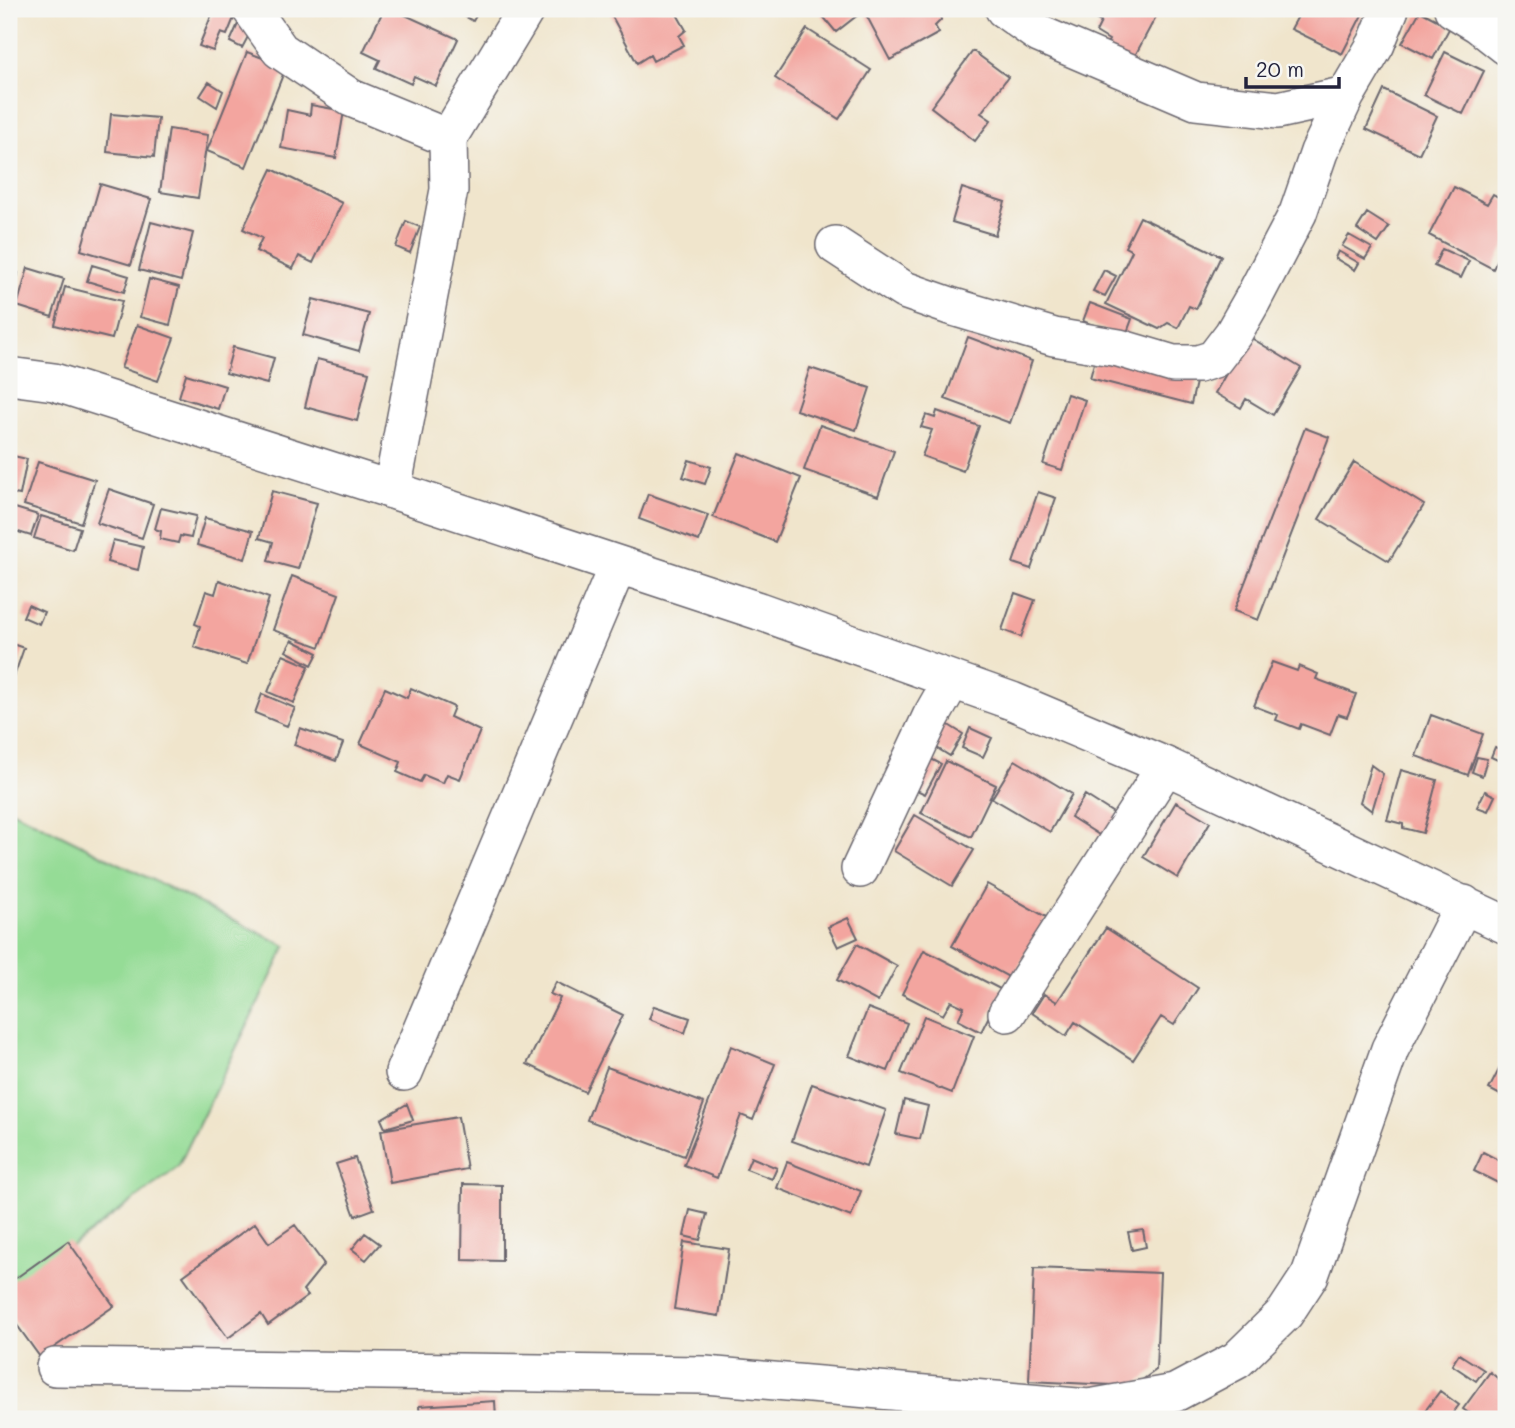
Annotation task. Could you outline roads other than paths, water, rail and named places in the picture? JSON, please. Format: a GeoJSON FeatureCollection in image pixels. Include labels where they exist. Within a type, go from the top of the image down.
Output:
{"type":"FeatureCollection","features":[{"type":"Feature","properties":{"kind":"street"},"geometry":{"type":"LineString","coordinates":[[251,9],[280,50],[351,98],[449,138]]}},
{"type":"Feature","properties":{"kind":"street"},"geometry":{"type":"LineString","coordinates":[[392,490],[449,190],[449,138],[526,9]]}},
{"type":"Feature","properties":{"kind":"street"},"geometry":{"type":"LineString","coordinates":[[1004,9],[1039,34],[1196,101],[1278,110],[1346,95]]}},
{"type":"Feature","properties":{"kind":"street"},"geometry":{"type":"LineString","coordinates":[[835,245],[904,290],[950,306],[1054,337],[1119,348],[1173,364],[1198,364],[1214,359],[1233,334],[1298,214],[1319,152],[1346,95],[1376,44],[1390,9]]}},
{"type":"Feature","properties":{"kind":"street"},"geometry":{"type":"LineString","coordinates":[[1453,9],[1506,46]]}},
{"type":"Feature","properties":{"kind":"street"},"geometry":{"type":"LineString","coordinates":[[9,376],[54,382],[392,490],[759,611],[1012,701],[1166,766],[1506,925]]}},
{"type":"Feature","properties":{"kind":"street"},"geometry":{"type":"LineString","coordinates":[[404,1073],[618,565]]}},
{"type":"Feature","properties":{"kind":"street"},"geometry":{"type":"LineString","coordinates":[[860,869],[931,717],[952,680]]}},
{"type":"Feature","properties":{"kind":"street"},"geometry":{"type":"LineString","coordinates":[[1007,1013],[1166,766]]}},
{"type":"Feature","properties":{"kind":"street"},"geometry":{"type":"LineString","coordinates":[[55,1367],[705,1375],[1039,1411],[1089,1408],[1175,1393],[1237,1360],[1285,1313],[1310,1275],[1390,1049],[1464,904]]}}]}
